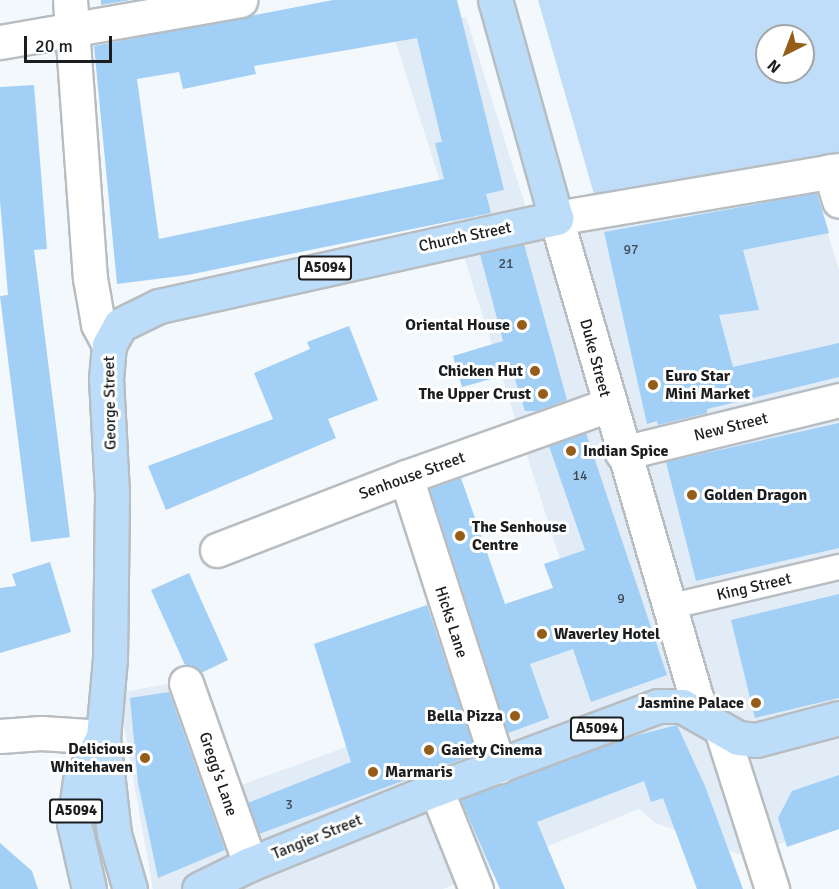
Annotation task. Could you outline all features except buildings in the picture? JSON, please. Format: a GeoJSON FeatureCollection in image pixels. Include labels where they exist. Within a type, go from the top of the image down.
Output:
{"type":"FeatureCollection","features":[{"type":"Feature","properties":{"kind":"main road","name":"Duke Street"},"geometry":{"type":"LineString","coordinates":[[495,0],[556,218]]}},
{"type":"Feature","properties":{"kind":"main road","name":"Church Street"},"geometry":{"type":"LineString","coordinates":[[109,345],[120,325],[159,306],[556,218]]}},
{"type":"Feature","properties":{"kind":"main road","name":"George Street"},"geometry":{"type":"LineString","coordinates":[[109,345],[106,379],[112,493],[110,659],[103,737],[114,834],[130,889]]}},
{"type":"Feature","properties":{"kind":"main road","name":"A5094"},"geometry":{"type":"LineString","coordinates":[[436,789],[658,706],[682,706],[738,738],[756,740],[839,718]]}},
{"type":"Feature","properties":{"kind":"main road","name":"George Street"},"geometry":{"type":"LineString","coordinates":[[89,889],[74,823],[80,781],[103,737]]}},
{"type":"Feature","properties":{"kind":"main road","name":"Tangier Street"},"geometry":{"type":"LineString","coordinates":[[199,889],[250,864],[436,789]]}},
{"type":"Feature","properties":{"kind":"street"},"geometry":{"type":"LineString","coordinates":[[0,42],[71,15],[240,0]]}},
{"type":"Feature","properties":{"kind":"street","name":"George Street"},"geometry":{"type":"LineString","coordinates":[[71,15],[90,278],[98,324],[109,345]]}},
{"type":"Feature","properties":{"kind":"street","name":"Church Street"},"geometry":{"type":"LineString","coordinates":[[556,218],[836,181]]}},
{"type":"Feature","properties":{"kind":"street","name":"Duke Street"},"geometry":{"type":"LineString","coordinates":[[556,218],[608,405],[669,607],[772,889]]}},
{"type":"Feature","properties":{"kind":"street","name":"New Street"},"geometry":{"type":"LineString","coordinates":[[622,453],[839,400]]}},
{"type":"Feature","properties":{"kind":"street","name":"Senhouse Street"},"geometry":{"type":"LineString","coordinates":[[217,550],[406,477],[608,405]]}},
{"type":"Feature","properties":{"kind":"street","name":"Hicks Lane"},"geometry":{"type":"LineString","coordinates":[[406,477],[499,766]]}},
{"type":"Feature","properties":{"kind":"street","name":"King Street"},"geometry":{"type":"LineString","coordinates":[[669,607],[839,567]]}},
{"type":"Feature","properties":{"kind":"street","name":"Gregg's Lane"},"geometry":{"type":"LineString","coordinates":[[186,683],[250,864]]}},
{"type":"Feature","properties":{"kind":"street"},"geometry":{"type":"LineString","coordinates":[[0,736],[41,734],[103,737]]}},
{"type":"Feature","properties":{"kind":"street"},"geometry":{"type":"LineString","coordinates":[[436,789],[477,889]]}},
{"type":"Feature","properties":{"kind":"shaded area"},"geometry":{"type":"Polygon","coordinates":[[[538,0],[839,0],[839,155],[596,201],[538,0]]]}},
{"type":"Feature","properties":{"kind":"shaded area"},"geometry":{"type":"Polygon","coordinates":[[[466,17],[536,240],[814,188],[839,270],[839,829],[738,854],[656,823],[639,809],[443,889],[153,889],[118,693],[189,680],[230,789],[360,742],[346,708],[578,616],[391,27],[466,17]]]}},
{"type":"Feature","properties":{"kind":"place","name":"Oriental House"},"geometry":{"type":"Point","coordinates":[522,325]}},
{"type":"Feature","properties":{"kind":"place","name":"Chicken Hut"},"geometry":{"type":"Point","coordinates":[535,371]}},
{"type":"Feature","properties":{"kind":"place","name":"Euro Star Mini Market"},"geometry":{"type":"Point","coordinates":[653,385]}},
{"type":"Feature","properties":{"kind":"place","name":"The Upper Crust"},"geometry":{"type":"Point","coordinates":[543,394]}},
{"type":"Feature","properties":{"kind":"place","name":"Indian Spice"},"geometry":{"type":"Point","coordinates":[571,451]}},
{"type":"Feature","properties":{"kind":"place","name":"Golden Dragon"},"geometry":{"type":"Point","coordinates":[692,495]}},
{"type":"Feature","properties":{"kind":"place","name":"The Senhouse Centre"},"geometry":{"type":"Point","coordinates":[460,536]}},
{"type":"Feature","properties":{"kind":"place","name":"Waverley Hotel"},"geometry":{"type":"Point","coordinates":[542,634]}},
{"type":"Feature","properties":{"kind":"place","name":"Jasmine Palace"},"geometry":{"type":"Point","coordinates":[756,703]}},
{"type":"Feature","properties":{"kind":"place","name":"Bella Pizza"},"geometry":{"type":"Point","coordinates":[515,716]}},
{"type":"Feature","properties":{"kind":"place","name":"Gaiety Cinema"},"geometry":{"type":"Point","coordinates":[429,750]}},
{"type":"Feature","properties":{"kind":"place","name":"Delicious Whitehaven"},"geometry":{"type":"Point","coordinates":[145,758]}},
{"type":"Feature","properties":{"kind":"place","name":"Marmaris"},"geometry":{"type":"Point","coordinates":[373,772]}}]}
